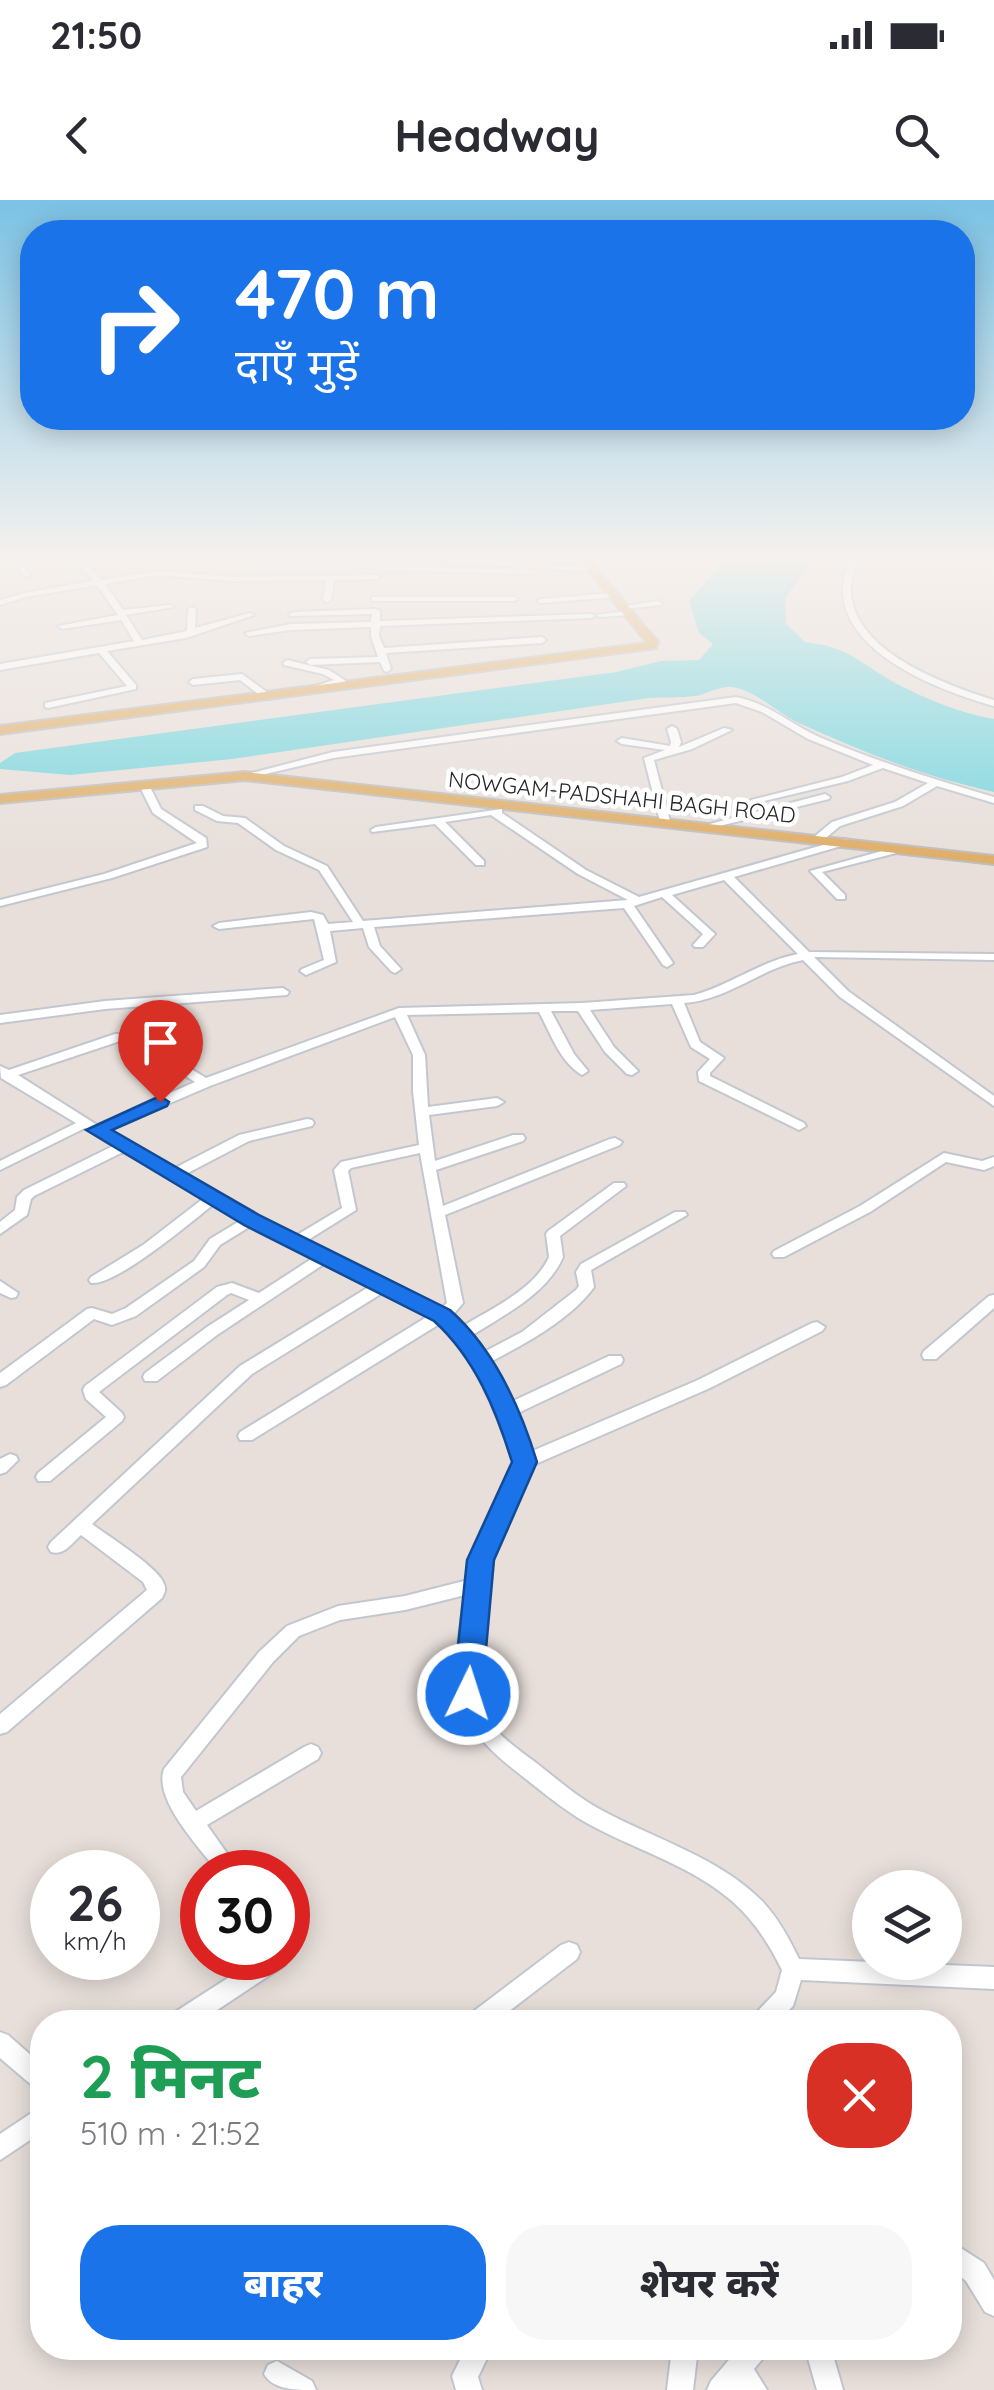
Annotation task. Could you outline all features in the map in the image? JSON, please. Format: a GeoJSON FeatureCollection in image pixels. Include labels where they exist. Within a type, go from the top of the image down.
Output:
{"type":"FeatureCollection","features":[{"type":"Feature","properties":{"kind":"main road"},"geometry":{"type":"LineString","coordinates":[[0,730],[569,657]]}},
{"type":"Feature","properties":{"kind":"main road","name":"NOWGAM-PADSHAHI BAGH ROAD"},"geometry":{"type":"LineString","coordinates":[[0,799],[245,776],[994,860]]}},
{"type":"Feature","properties":{"kind":"street"},"geometry":{"type":"LineString","coordinates":[[0,667],[54,657]]}},
{"type":"Feature","properties":{"kind":"street"},"geometry":{"type":"LineString","coordinates":[[48,705],[133,686],[107,657]]}},
{"type":"Feature","properties":{"kind":"street"},"geometry":{"type":"LineString","coordinates":[[310,662],[398,657]]}},
{"type":"Feature","properties":{"kind":"street"},"geometry":{"type":"LineString","coordinates":[[893,657],[966,694],[994,703]]}},
{"type":"Feature","properties":{"kind":"street"},"geometry":{"type":"LineString","coordinates":[[287,663],[326,672],[342,681],[297,694]]}},
{"type":"Feature","properties":{"kind":"street"},"geometry":{"type":"LineString","coordinates":[[193,682],[242,676],[268,697]]}},
{"type":"Feature","properties":{"kind":"street"},"geometry":{"type":"LineString","coordinates":[[245,776],[333,755],[736,700],[750,702],[799,731],[882,764],[934,784],[994,800]]}},
{"type":"Feature","properties":{"kind":"street"},"geometry":{"type":"LineString","coordinates":[[672,730],[675,750]]}},
{"type":"Feature","properties":{"kind":"street"},"geometry":{"type":"LineString","coordinates":[[665,821],[648,760],[727,730]]}},
{"type":"Feature","properties":{"kind":"street"},"geometry":{"type":"LineString","coordinates":[[622,741],[675,750]]}},
{"type":"Feature","properties":{"kind":"street"},"geometry":{"type":"LineString","coordinates":[[754,802],[846,779],[882,764]]}},
{"type":"Feature","properties":{"kind":"street"},"geometry":{"type":"LineString","coordinates":[[818,838],[836,824],[899,804],[934,784]]}},
{"type":"Feature","properties":{"kind":"street"},"geometry":{"type":"LineString","coordinates":[[0,903],[108,876],[204,844],[152,806],[144,785]]}},
{"type":"Feature","properties":{"kind":"street"},"geometry":{"type":"LineString","coordinates":[[706,826],[825,797]]}},
{"type":"Feature","properties":{"kind":"street"},"geometry":{"type":"LineString","coordinates":[[376,830],[492,812],[511,805]]}},
{"type":"Feature","properties":{"kind":"street"},"geometry":{"type":"LineString","coordinates":[[199,808],[214,817],[241,820],[280,848],[323,868],[375,947],[395,969]]}},
{"type":"Feature","properties":{"kind":"street"},"geometry":{"type":"LineString","coordinates":[[492,812],[633,903],[668,964]]}},
{"type":"Feature","properties":{"kind":"street"},"geometry":{"type":"LineString","coordinates":[[438,821],[480,864]]}},
{"type":"Feature","properties":{"kind":"street"},"geometry":{"type":"LineString","coordinates":[[324,928],[633,903],[844,842]]}},
{"type":"Feature","properties":{"kind":"street"},"geometry":{"type":"LineString","coordinates":[[841,897],[815,871],[900,849]]}},
{"type":"Feature","properties":{"kind":"street"},"geometry":{"type":"LineString","coordinates":[[728,877],[802,955],[868,1013],[994,1102]]}},
{"type":"Feature","properties":{"kind":"street"},"geometry":{"type":"LineString","coordinates":[[666,895],[710,934],[698,944]]}},
{"type":"Feature","properties":{"kind":"street"},"geometry":{"type":"LineString","coordinates":[[220,926],[314,916],[324,928],[330,962],[306,971]]}},
{"type":"Feature","properties":{"kind":"street"},"geometry":{"type":"LineString","coordinates":[[0,1166],[90,1126],[400,1012],[677,1001],[708,996],[780,961],[802,955],[994,957]]}},
{"type":"Feature","properties":{"kind":"street"},"geometry":{"type":"LineString","coordinates":[[0,1019],[283,992]]}},
{"type":"Feature","properties":{"kind":"street"},"geometry":{"type":"LineString","coordinates":[[677,1001],[695,1044],[718,1058],[704,1072],[704,1078],[799,1126]]}},
{"type":"Feature","properties":{"kind":"street"},"geometry":{"type":"LineString","coordinates":[[582,1007],[610,1049],[632,1071]]}},
{"type":"Feature","properties":{"kind":"street"},"geometry":{"type":"LineString","coordinates":[[544,1009],[568,1056],[582,1071]]}},
{"type":"Feature","properties":{"kind":"street"},"geometry":{"type":"LineString","coordinates":[[246,1436],[442,1316],[455,1304],[426,1148],[419,1055],[400,1012]]}},
{"type":"Feature","properties":{"kind":"street"},"geometry":{"type":"LineString","coordinates":[[3,1073],[119,1036]]}},
{"type":"Feature","properties":{"kind":"street"},"geometry":{"type":"LineString","coordinates":[[158,1053],[204,1083]]}},
{"type":"Feature","properties":{"kind":"street"},"geometry":{"type":"LineString","coordinates":[[3,1073],[171,1176],[442,1316],[462,1334],[509,1410],[524,1462],[481,1560],[476,1585],[468,1694],[481,1727],[492,1741],[592,1815],[690,1860],[736,1890],[774,1931],[793,1970],[786,1998],[775,2010]]}},
{"type":"Feature","properties":{"kind":"street"},"geometry":{"type":"LineString","coordinates":[[422,1112],[497,1102]]}},
{"type":"Feature","properties":{"kind":"street"},"geometry":{"type":"LineString","coordinates":[[171,1176],[244,1138],[306,1123]]}},
{"type":"Feature","properties":{"kind":"street"},"geometry":{"type":"LineString","coordinates":[[430,1167],[518,1138]]}},
{"type":"Feature","properties":{"kind":"street"},"geometry":{"type":"LineString","coordinates":[[437,1214],[615,1142]]}},
{"type":"Feature","properties":{"kind":"street"},"geometry":{"type":"LineString","coordinates":[[0,1229],[22,1212],[24,1197],[29,1193],[122,1148]]}},
{"type":"Feature","properties":{"kind":"street"},"geometry":{"type":"LineString","coordinates":[[298,1240],[348,1210],[341,1170],[346,1165],[426,1148]]}},
{"type":"Feature","properties":{"kind":"street"},"geometry":{"type":"LineString","coordinates":[[779,1254],[865,1208],[944,1158],[991,1166]]}},
{"type":"Feature","properties":{"kind":"street"},"geometry":{"type":"LineString","coordinates":[[462,1334],[549,1270],[556,1258],[553,1234],[619,1186]]}},
{"type":"Feature","properties":{"kind":"street"},"geometry":{"type":"LineString","coordinates":[[96,1280],[148,1248],[213,1198]]}},
{"type":"Feature","properties":{"kind":"street"},"geometry":{"type":"LineString","coordinates":[[481,1360],[526,1336],[585,1290],[586,1267],[680,1215]]}},
{"type":"Feature","properties":{"kind":"street"},"geometry":{"type":"LineString","coordinates":[[0,1381],[92,1313],[117,1320],[131,1312],[200,1264],[224,1235],[251,1220]]}},
{"type":"Feature","properties":{"kind":"street"},"geometry":{"type":"LineString","coordinates":[[151,1376],[328,1256]]}},
{"type":"Feature","properties":{"kind":"street"},"geometry":{"type":"LineString","coordinates":[[57,1547],[246,1370],[382,1286]]}},
{"type":"Feature","properties":{"kind":"street"},"geometry":{"type":"LineString","coordinates":[[44,1477],[116,1417],[91,1390],[222,1291],[232,1288],[261,1298]]}},
{"type":"Feature","properties":{"kind":"street"},"geometry":{"type":"LineString","coordinates":[[930,1356],[994,1300]]}},
{"type":"Feature","properties":{"kind":"street"},"geometry":{"type":"LineString","coordinates":[[524,1462],[704,1384],[817,1328]]}},
{"type":"Feature","properties":{"kind":"street"},"geometry":{"type":"LineString","coordinates":[[509,1410],[616,1360]]}},
{"type":"Feature","properties":{"kind":"street"},"geometry":{"type":"LineString","coordinates":[[0,1726],[156,1593],[149,1577],[80,1524]]}},
{"type":"Feature","properties":{"kind":"street"},"geometry":{"type":"LineString","coordinates":[[215,1850],[171,1788],[174,1769],[214,1726],[278,1643],[307,1624],[338,1612],[406,1604],[476,1585]]}},
{"type":"Feature","properties":{"kind":"street"},"geometry":{"type":"LineString","coordinates":[[195,1822],[311,1752]]}},
{"type":"Feature","properties":{"kind":"street"},"geometry":{"type":"LineString","coordinates":[[494,2010],[569,1952]]}},
{"type":"Feature","properties":{"kind":"street"},"geometry":{"type":"LineString","coordinates":[[793,1970],[994,1978]]}},
{"type":"Feature","properties":{"kind":"street"},"geometry":{"type":"LineString","coordinates":[[198,2010],[244,1980]]}},
{"type":"Feature","properties":{"kind":"street"},"geometry":{"type":"LineString","coordinates":[[0,2044],[30,2069]]}},
{"type":"Feature","properties":{"kind":"street"},"geometry":{"type":"LineString","coordinates":[[0,2148],[30,2127]]}},
{"type":"Feature","properties":{"kind":"street"},"geometry":{"type":"LineString","coordinates":[[962,2263],[975,2272],[994,2303]]}},
{"type":"Feature","properties":{"kind":"street"},"geometry":{"type":"LineString","coordinates":[[468,2390],[465,2376],[472,2360]]}},
{"type":"Feature","properties":{"kind":"street"},"geometry":{"type":"LineString","coordinates":[[680,2390],[684,2360]]}},
{"type":"Feature","properties":{"kind":"street"},"geometry":{"type":"LineString","coordinates":[[720,2390],[744,2360]]}},
{"type":"Feature","properties":{"kind":"street"},"geometry":{"type":"LineString","coordinates":[[821,2360],[830,2390]]}},
{"type":"Feature","properties":{"kind":"street"},"geometry":{"type":"LineString","coordinates":[[737,2368],[754,2390]]}},
{"type":"Feature","properties":{"kind":"street"},"geometry":{"type":"LineString","coordinates":[[276,2374],[304,2390]]}},
{"type":"Feature","properties":{"kind":"water"},"geometry":{"type":"Polygon","coordinates":[[[853,657],[921,695],[956,710],[994,719],[994,792],[870,754],[799,723],[750,693],[732,687],[695,696],[649,698],[232,759],[70,775],[0,769],[0,763],[15,753],[616,672],[661,661],[853,657]]]}},
{"type":"Feature","properties":{"kind":"route"},"geometry":{"type":"LineString","coordinates":[[160,1102],[96,1130],[251,1220],[298,1240],[442,1316],[462,1334],[481,1360],[509,1410],[524,1462],[481,1560],[468,1694]]}}]}
